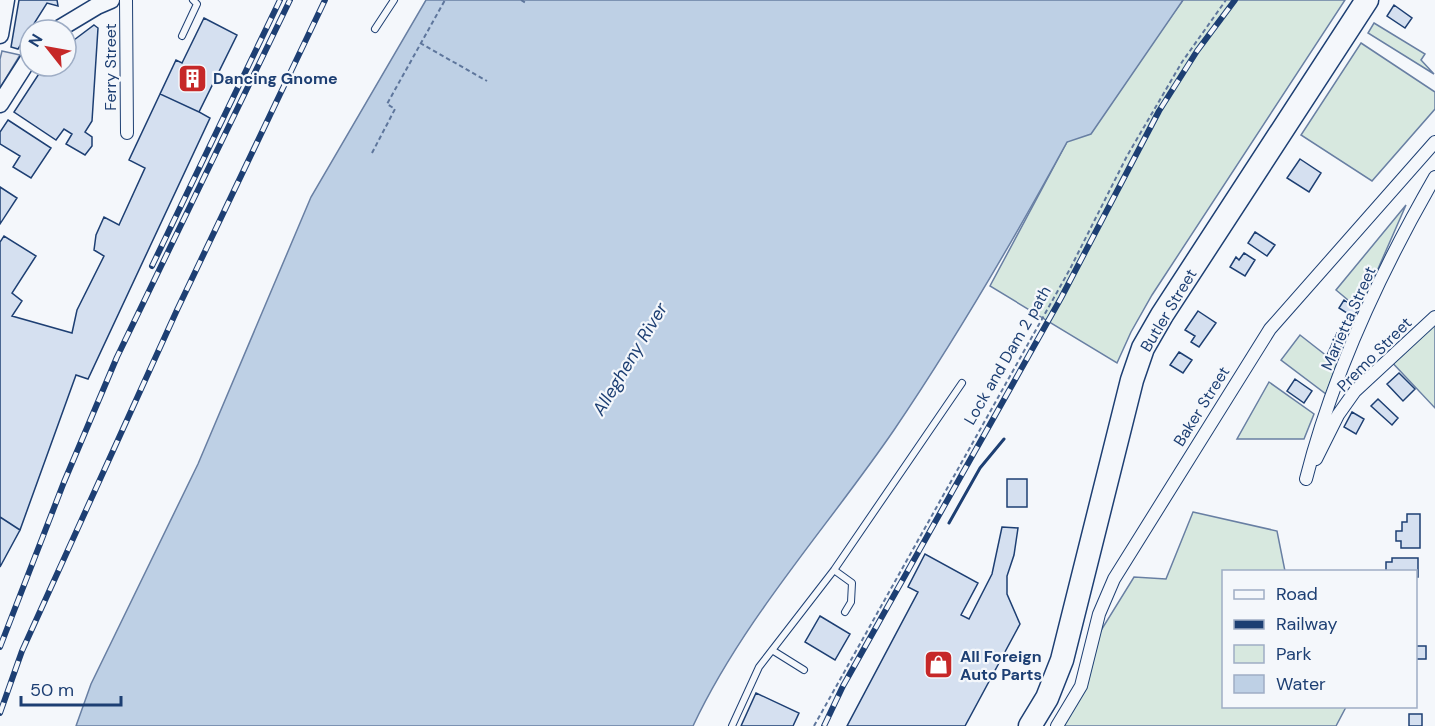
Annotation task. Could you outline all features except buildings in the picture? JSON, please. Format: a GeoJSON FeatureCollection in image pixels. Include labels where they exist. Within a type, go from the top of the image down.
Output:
{"type":"FeatureCollection","features":[{"type":"Feature","properties":{"kind":"highway","name":"Butler Street"},"geometry":{"type":"LineString","coordinates":[[1030,726],[1050,692],[1062,660],[1127,397],[1143,348],[1162,315],[1367,0]]}},
{"type":"Feature","properties":{"kind":"main road"},"geometry":{"type":"LineString","coordinates":[[0,35],[6,0]]}},
{"type":"Feature","properties":{"kind":"main road"},"geometry":{"type":"LineString","coordinates":[[76,18],[102,2]]}},
{"type":"Feature","properties":{"kind":"main road"},"geometry":{"type":"LineString","coordinates":[[0,104],[18,76]]}},
{"type":"Feature","properties":{"kind":"street","name":"Ferry Street"},"geometry":{"type":"LineString","coordinates":[[126,0],[127,133]]}},
{"type":"Feature","properties":{"kind":"street","name":"Baker Street"},"geometry":{"type":"LineString","coordinates":[[1057,726],[1081,686],[1097,620],[1114,579],[1250,359],[1282,315],[1435,142]]}},
{"type":"Feature","properties":{"kind":"street","name":"Marietta Street"},"geometry":{"type":"LineString","coordinates":[[1306,479],[1319,425],[1372,300],[1435,177]]}},
{"type":"Feature","properties":{"kind":"street","name":"Premo Street"},"geometry":{"type":"LineString","coordinates":[[1306,479],[1338,415],[1356,391],[1435,317]]}},
{"type":"Feature","properties":{"kind":"lane"},"geometry":{"type":"LineString","coordinates":[[375,29],[393,0]]}},
{"type":"Feature","properties":{"kind":"lane"},"geometry":{"type":"LineString","coordinates":[[182,36],[197,2]]}},
{"type":"Feature","properties":{"kind":"lane"},"geometry":{"type":"LineString","coordinates":[[732,726],[759,666],[834,570],[962,383]]}},
{"type":"Feature","properties":{"kind":"lane"},"geometry":{"type":"LineString","coordinates":[[834,570],[852,583],[851,602],[845,612]]}},
{"type":"Feature","properties":{"kind":"lane"},"geometry":{"type":"LineString","coordinates":[[772,650],[804,670]]}},
{"type":"Feature","properties":{"kind":"path"},"geometry":{"type":"LineString","coordinates":[[372,153],[395,109],[387,104],[445,0]]}},
{"type":"Feature","properties":{"kind":"path"},"geometry":{"type":"LineString","coordinates":[[521,0],[526,3]]}},
{"type":"Feature","properties":{"kind":"path","name":"Lock and Dam 2 path"},"geometry":{"type":"LineString","coordinates":[[814,726],[959,463],[1070,269],[1127,156],[1182,62],[1226,0]]}},
{"type":"Feature","properties":{"kind":"path"},"geometry":{"type":"LineString","coordinates":[[420,43],[487,81]]}},
{"type":"Feature","properties":{"kind":"green space"},"geometry":{"type":"Polygon","coordinates":[[[1183,0],[1345,0],[1152,295],[1117,363],[990,286],[1067,142],[1146,51],[1183,0]]]}},
{"type":"Feature","properties":{"kind":"green space"},"geometry":{"type":"Polygon","coordinates":[[[1374,23],[1425,54],[1421,60],[1434,74],[1368,33],[1374,23]]]}},
{"type":"Feature","properties":{"kind":"green space"},"geometry":{"type":"Polygon","coordinates":[[[1361,43],[1435,92],[1435,109],[1372,181],[1301,135],[1361,43]]]}},
{"type":"Feature","properties":{"kind":"green space"},"geometry":{"type":"Polygon","coordinates":[[[1406,205],[1360,310],[1336,290],[1406,205]]]}},
{"type":"Feature","properties":{"kind":"green space"},"geometry":{"type":"Polygon","coordinates":[[[1435,312],[1435,408],[1387,357],[1435,312]]]}},
{"type":"Feature","properties":{"kind":"green space"},"geometry":{"type":"Polygon","coordinates":[[[1300,335],[1337,364],[1326,394],[1281,360],[1300,335]]]}},
{"type":"Feature","properties":{"kind":"green space"},"geometry":{"type":"Polygon","coordinates":[[[1269,382],[1314,414],[1304,439],[1237,439],[1269,382]]]}},
{"type":"Feature","properties":{"kind":"green space"},"geometry":{"type":"Polygon","coordinates":[[[1193,512],[1277,531],[1285,570],[1222,570],[1222,708],[1345,708],[1336,726],[1061,726],[1100,632],[1134,577],[1166,579],[1193,512]]]}},
{"type":"Feature","properties":{"kind":"shaded area"},"geometry":{"type":"Polygon","coordinates":[[[2,51],[18,55],[0,88],[2,51]]]}},
{"type":"Feature","properties":{"kind":"water","name":"Allegheny River"},"geometry":{"type":"Polygon","coordinates":[[[426,0],[1183,0],[1091,134],[1067,142],[940,360],[894,430],[736,648],[693,726],[76,726],[91,684],[198,464],[311,197],[426,0]]]}},
{"type":"Feature","properties":{"kind":"railway"},"geometry":{"type":"LineString","coordinates":[[152,266],[280,0]]}},
{"type":"Feature","properties":{"kind":"railway"},"geometry":{"type":"LineString","coordinates":[[0,647],[64,482],[117,357],[290,0]]}},
{"type":"Feature","properties":{"kind":"railway"},"geometry":{"type":"LineString","coordinates":[[0,713],[22,651],[177,310],[325,0]]}},
{"type":"Feature","properties":{"kind":"railway"},"geometry":{"type":"LineString","coordinates":[[824,726],[843,686],[1061,298],[1159,111],[1197,51],[1235,0]]}},
{"type":"Feature","properties":{"kind":"wall"},"geometry":{"type":"LineString","coordinates":[[949,523],[980,468],[1004,439]]}},
{"type":"Feature","properties":{"kind":"place","name":"Dancing Gnome"},"geometry":{"type":"Point","coordinates":[192,78]}},
{"type":"Feature","properties":{"kind":"place","name":"All Foreign Auto Parts"},"geometry":{"type":"Point","coordinates":[939,665]}}]}
